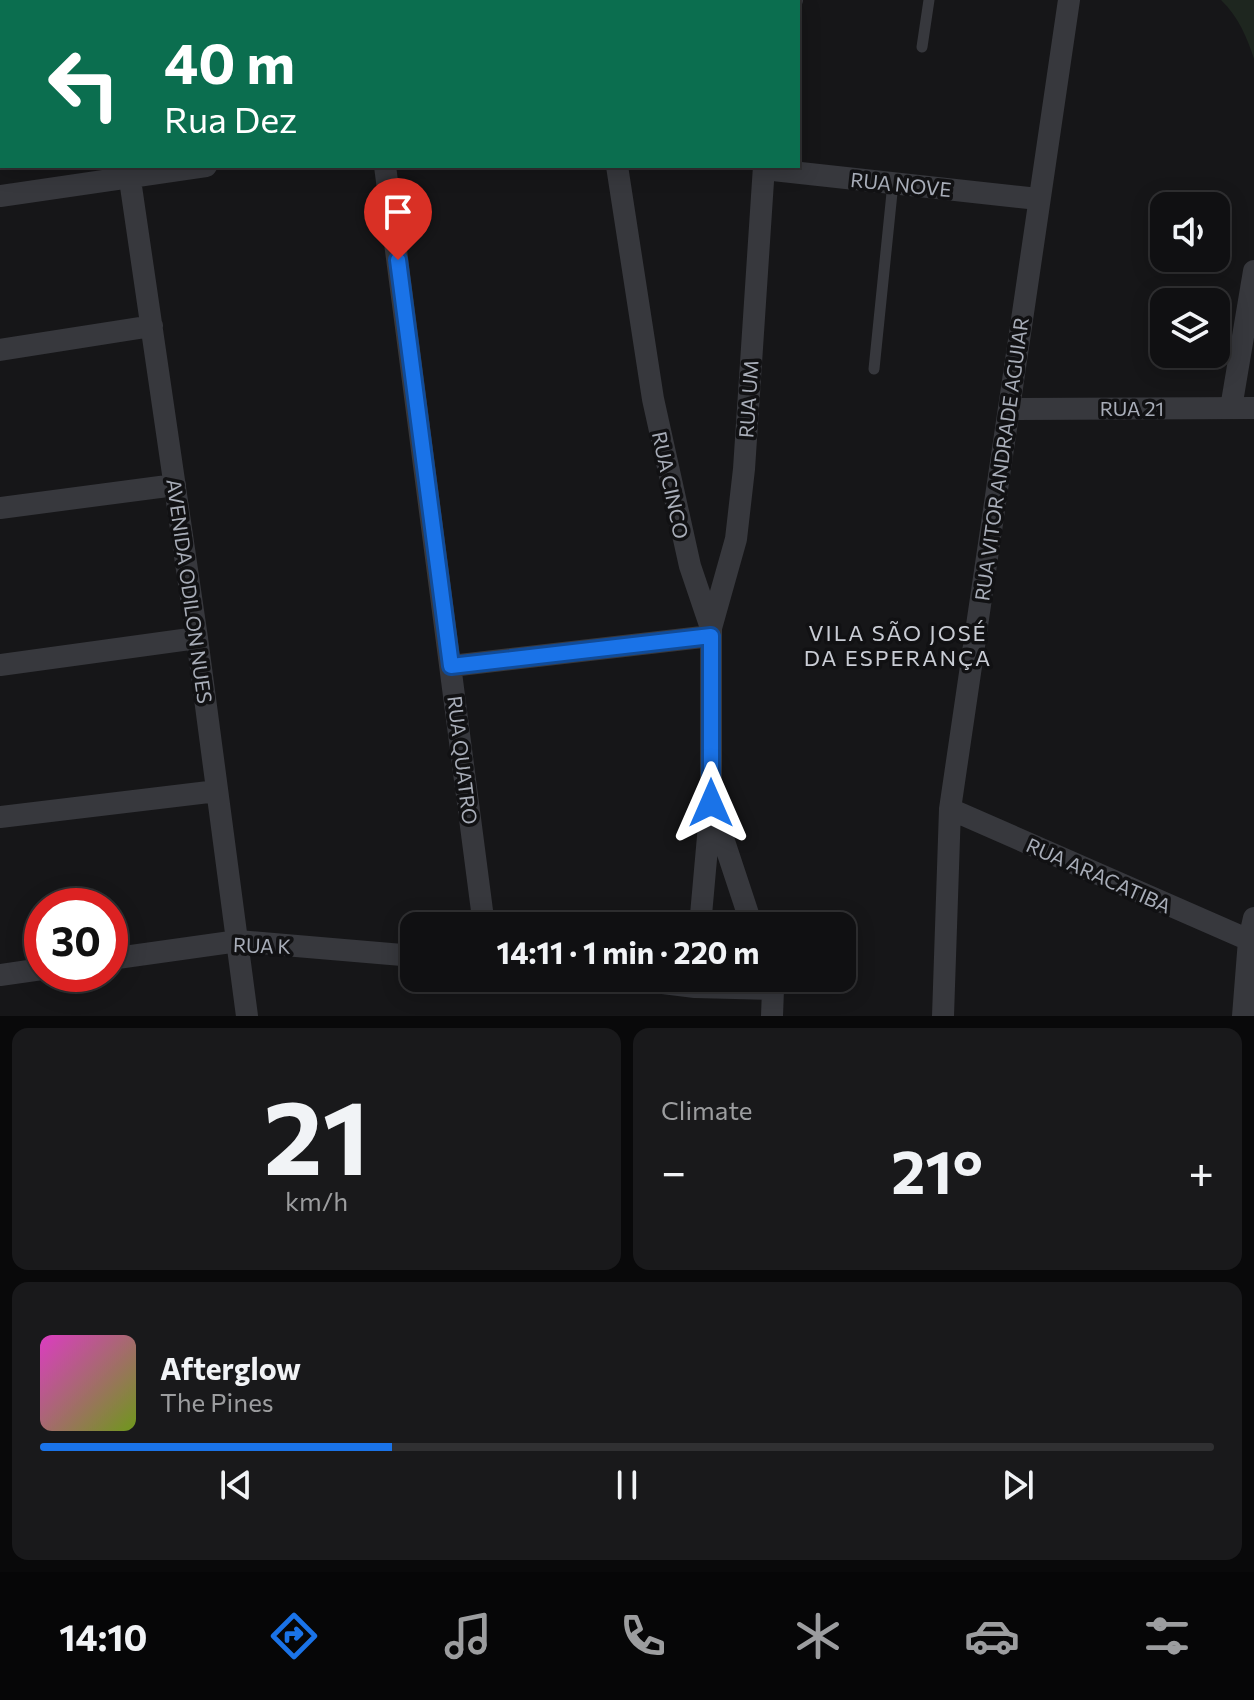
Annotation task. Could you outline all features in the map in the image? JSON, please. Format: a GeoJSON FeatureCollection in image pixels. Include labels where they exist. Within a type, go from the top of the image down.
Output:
{"type":"FeatureCollection","features":[{"type":"Feature","properties":{"kind":"street","name":"RUA VITOR ANDRADE AGUIAR"},"geometry":{"type":"LineString","coordinates":[[943,1016],[950,809],[1069,0]]}},
{"type":"Feature","properties":{"kind":"street"},"geometry":{"type":"LineString","coordinates":[[0,196],[129,171],[175,168]]}},
{"type":"Feature","properties":{"kind":"street","name":"RUA QUATRO"},"geometry":{"type":"LineString","coordinates":[[385,168],[482,912]]}},
{"type":"Feature","properties":{"kind":"street","name":"RUA CINCO"},"geometry":{"type":"LineString","coordinates":[[617,168],[656,413],[690,566],[711,632],[711,803]]}},
{"type":"Feature","properties":{"kind":"street","name":"RUA NOVE"},"geometry":{"type":"LineString","coordinates":[[764,168],[1038,199]]}},
{"type":"Feature","properties":{"kind":"street","name":"RUA UM"},"geometry":{"type":"LineString","coordinates":[[711,632],[736,539],[745,453],[764,168]]}},
{"type":"Feature","properties":{"kind":"street","name":"AVENIDA ODILON NUES"},"geometry":{"type":"LineString","coordinates":[[129,171],[197,638],[247,1016]]}},
{"type":"Feature","properties":{"kind":"street"},"geometry":{"type":"LineString","coordinates":[[1243,408],[1254,271]]}},
{"type":"Feature","properties":{"kind":"street"},"geometry":{"type":"LineString","coordinates":[[0,350],[152,326]]}},
{"type":"Feature","properties":{"kind":"street","name":"RUA 21"},"geometry":{"type":"LineString","coordinates":[[1010,409],[1243,408]]}},
{"type":"Feature","properties":{"kind":"street"},"geometry":{"type":"LineString","coordinates":[[0,508],[175,485]]}},
{"type":"Feature","properties":{"kind":"street"},"geometry":{"type":"LineString","coordinates":[[451,666],[711,632]]}},
{"type":"Feature","properties":{"kind":"street"},"geometry":{"type":"LineString","coordinates":[[0,665],[197,638]]}},
{"type":"Feature","properties":{"kind":"street"},"geometry":{"type":"LineString","coordinates":[[0,817],[217,791]]}},
{"type":"Feature","properties":{"kind":"street"},"geometry":{"type":"LineString","coordinates":[[701,912],[711,803]]}},
{"type":"Feature","properties":{"kind":"street"},"geometry":{"type":"LineString","coordinates":[[711,803],[747,912]]}},
{"type":"Feature","properties":{"kind":"street","name":"RUA ARACATIBA"},"geometry":{"type":"LineString","coordinates":[[950,809],[1249,940]]}},
{"type":"Feature","properties":{"kind":"street"},"geometry":{"type":"LineString","coordinates":[[1243,1016],[1249,940],[1254,918]]}},
{"type":"Feature","properties":{"kind":"street","name":"RUA K"},"geometry":{"type":"LineString","coordinates":[[128,956],[238,941],[400,955]]}},
{"type":"Feature","properties":{"kind":"street"},"geometry":{"type":"LineString","coordinates":[[0,975],[24,972]]}},
{"type":"Feature","properties":{"kind":"street"},"geometry":{"type":"LineString","coordinates":[[771,992],[772,1016]]}},
{"type":"Feature","properties":{"kind":"lane"},"geometry":{"type":"LineString","coordinates":[[922,47],[929,0]]}},
{"type":"Feature","properties":{"kind":"lane"},"geometry":{"type":"LineString","coordinates":[[874,369],[893,183]]}},
{"type":"Feature","properties":{"kind":"shaded area"},"geometry":{"type":"Polygon","coordinates":[[[1221,0],[1254,0],[1254,59],[1241,27],[1221,0]]]}},
{"type":"Feature","properties":{"kind":"district","name":"VILA SÃO JOSÉ DA ESPERANÇA"},"geometry":{"type":"Point","coordinates":[898,644]}},
{"type":"Feature","properties":{"kind":"route"},"geometry":{"type":"LineString","coordinates":[[398,260],[451,666],[711,636],[711,803]]}}]}
